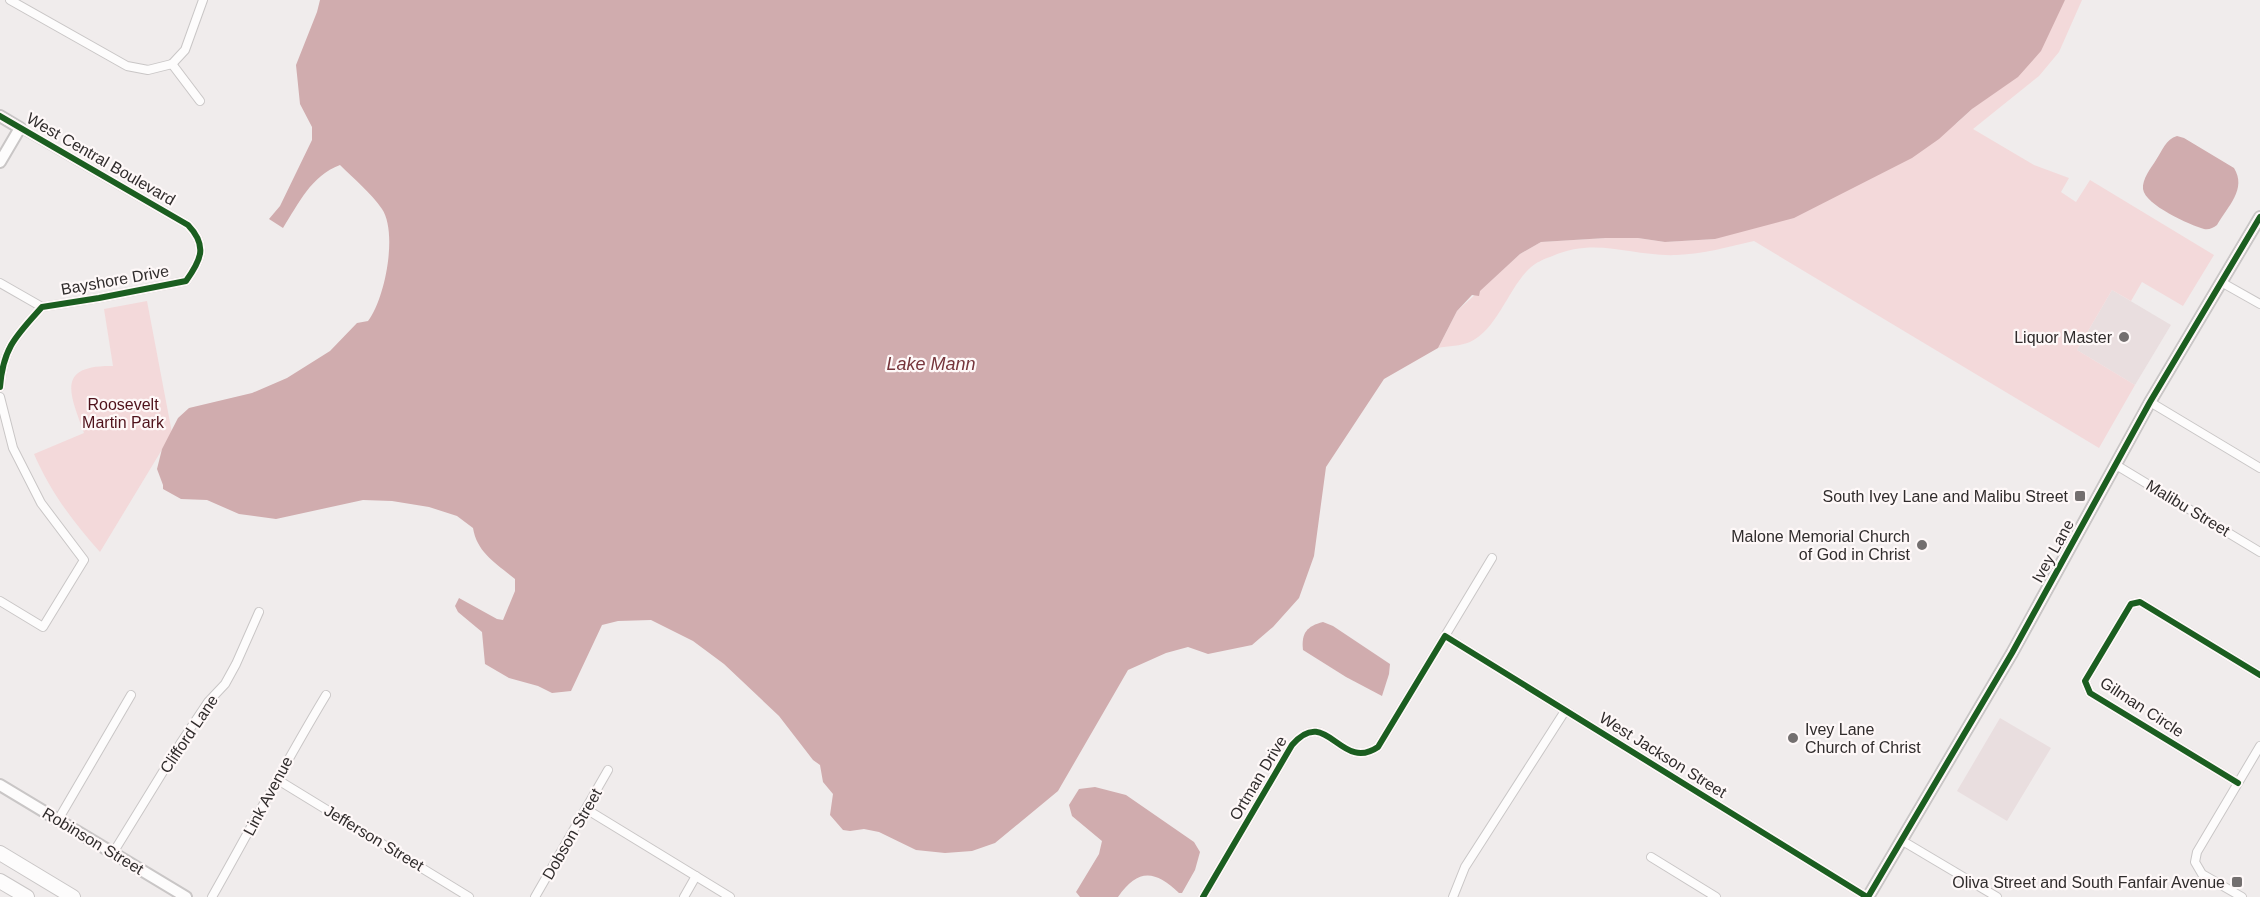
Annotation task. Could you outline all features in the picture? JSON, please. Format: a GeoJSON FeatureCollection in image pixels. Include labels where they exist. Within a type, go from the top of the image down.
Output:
{"type":"FeatureCollection","features":[{"type":"Feature","properties":{"kind":"highway"},"geometry":{"type":"LineString","coordinates":[[0,853],[73,897]]}},
{"type":"Feature","properties":{"kind":"highway"},"geometry":{"type":"LineString","coordinates":[[0,881],[27,897]]}},
{"type":"Feature","properties":{"kind":"street"},"geometry":{"type":"LineString","coordinates":[[10,0],[127,66],[148,70],[172,64],[185,50],[203,0]]}},
{"type":"Feature","properties":{"kind":"street"},"geometry":{"type":"LineString","coordinates":[[172,64],[200,101]]}},
{"type":"Feature","properties":{"kind":"street","name":"West Central Boulevard"},"geometry":{"type":"LineString","coordinates":[[0,117],[188,225]]}},
{"type":"Feature","properties":{"kind":"street"},"geometry":{"type":"LineString","coordinates":[[0,162],[21,128]]}},
{"type":"Feature","properties":{"kind":"street","name":"Ivey Lane"},"geometry":{"type":"LineString","coordinates":[[1867,897],[2012,653],[2150,402],[2260,218]]}},
{"type":"Feature","properties":{"kind":"street","name":"Bayshore Drive"},"geometry":{"type":"LineString","coordinates":[[0,387],[1,368],[11,341],[42,307],[186,281],[197,266],[201,247],[198,236],[188,225]]}},
{"type":"Feature","properties":{"kind":"street"},"geometry":{"type":"LineString","coordinates":[[0,282],[42,307]]}},
{"type":"Feature","properties":{"kind":"street"},"geometry":{"type":"LineString","coordinates":[[2222,282],[2260,304]]}},
{"type":"Feature","properties":{"kind":"street"},"geometry":{"type":"LineString","coordinates":[[0,397],[13,448],[41,503],[84,560],[43,627],[0,601]]}},
{"type":"Feature","properties":{"kind":"street"},"geometry":{"type":"LineString","coordinates":[[2150,402],[2260,468]]}},
{"type":"Feature","properties":{"kind":"street","name":"Malibu Street"},"geometry":{"type":"LineString","coordinates":[[2116,465],[2260,552]]}},
{"type":"Feature","properties":{"kind":"street","name":"Ortman Drive"},"geometry":{"type":"LineString","coordinates":[[1203,897],[1292,745],[1300,736],[1312,730],[1321,732],[1351,751],[1360,754],[1370,753],[1378,747],[1492,558]]}},
{"type":"Feature","properties":{"kind":"street","name":"Gilman Circle"},"geometry":{"type":"LineString","coordinates":[[2238,783],[2090,693],[2085,681],[2132,604],[2139,602],[2260,675]]}},
{"type":"Feature","properties":{"kind":"street","name":"Clifford Lane"},"geometry":{"type":"LineString","coordinates":[[113,853],[180,744],[208,702],[225,684],[259,612]]}},
{"type":"Feature","properties":{"kind":"street","name":"West Jackson Street"},"geometry":{"type":"LineString","coordinates":[[1445,636],[1867,897]]}},
{"type":"Feature","properties":{"kind":"street"},"geometry":{"type":"LineString","coordinates":[[58,820],[131,695]]}},
{"type":"Feature","properties":{"kind":"street","name":"Link Avenue"},"geometry":{"type":"LineString","coordinates":[[212,897],[295,746],[326,695]]}},
{"type":"Feature","properties":{"kind":"street"},"geometry":{"type":"LineString","coordinates":[[1454,897],[1465,867],[1566,711]]}},
{"type":"Feature","properties":{"kind":"street"},"geometry":{"type":"LineString","coordinates":[[2242,897],[2202,874],[2195,862],[2197,852],[2260,746]]}},
{"type":"Feature","properties":{"kind":"street","name":"Dobson Street"},"geometry":{"type":"LineString","coordinates":[[535,897],[608,770]]}},
{"type":"Feature","properties":{"kind":"street","name":"Jefferson Street"},"geometry":{"type":"LineString","coordinates":[[278,780],[468,897]]}},
{"type":"Feature","properties":{"kind":"street","name":"Robinson Street"},"geometry":{"type":"LineString","coordinates":[[0,786],[186,897]]}},
{"type":"Feature","properties":{"kind":"street"},"geometry":{"type":"LineString","coordinates":[[586,809],[730,897]]}},
{"type":"Feature","properties":{"kind":"street"},"geometry":{"type":"LineString","coordinates":[[1901,840],[1997,897]]}},
{"type":"Feature","properties":{"kind":"street"},"geometry":{"type":"LineString","coordinates":[[1651,857],[1716,897]]}},
{"type":"Feature","properties":{"kind":"street"},"geometry":{"type":"LineString","coordinates":[[684,897],[696,876]]}},
{"type":"Feature","properties":{"kind":"shaded area","name":"Liquor Master"},"geometry":{"type":"Polygon","coordinates":[[[2112,290],[2171,325],[2135,385],[2077,350],[2112,290]]]}},
{"type":"Feature","properties":{"kind":"shaded area"},"geometry":{"type":"Polygon","coordinates":[[[2000,718],[2051,748],[2007,821],[1957,791],[2000,718]]]}},
{"type":"Feature","properties":{"kind":"green space"},"geometry":{"type":"Polygon","coordinates":[[[2065,0],[2082,0],[2059,52],[2039,76],[1973,129],[2034,165],[2069,178],[2061,192],[2076,202],[2090,180],[2214,255],[2183,306],[2142,282],[2131,301],[2112,290],[2077,350],[2135,385],[2099,448],[1754,241],[1706,252],[1677,255],[1598,248],[1567,251],[1534,264],[1522,276],[1488,328],[1479,336],[1470,342],[1438,348],[1457,311],[1520,254],[1541,242],[1606,238],[1638,238],[1665,242],[1715,239],[1957,123],[1972,109],[2065,0]]]}},
{"type":"Feature","properties":{"kind":"green space","name":"Roosevelt Martin Park"},"geometry":{"type":"Polygon","coordinates":[[[147,301],[172,433],[100,552],[63,506],[34,454],[84,433],[74,406],[72,385],[75,376],[82,371],[95,367],[113,366],[104,309],[147,301]]]}},
{"type":"Feature","properties":{"kind":"water","name":"Lake Mann"},"geometry":{"type":"Polygon","coordinates":[[[320,0],[2065,0],[2041,51],[2018,77],[1972,109],[1939,139],[1912,158],[1794,218],[1715,239],[1665,242],[1638,238],[1606,238],[1541,242],[1520,254],[1480,291],[1479,296],[1472,295],[1457,311],[1438,348],[1384,379],[1326,467],[1314,556],[1299,598],[1273,627],[1252,645],[1208,654],[1188,647],[1166,653],[1128,670],[1058,791],[995,843],[972,851],[945,853],[916,850],[879,832],[864,829],[843,830],[830,815],[833,794],[823,782],[820,765],[813,760],[779,716],[724,664],[693,641],[651,620],[618,621],[602,625],[571,691],[552,693],[538,686],[509,678],[485,664],[482,632],[458,612],[455,606],[459,598],[503,620],[515,591],[515,579],[483,551],[473,528],[457,516],[429,507],[392,501],[363,500],[276,519],[239,514],[207,500],[181,499],[163,489],[157,469],[162,449],[178,418],[189,408],[252,393],[287,378],[330,351],[357,323],[368,321],[380,298],[389,249],[387,220],[373,197],[340,165],[313,183],[283,228],[269,219],[280,206],[312,140],[312,127],[300,104],[296,65],[320,0]]]}},
{"type":"Feature","properties":{"kind":"water"},"geometry":{"type":"Polygon","coordinates":[[[2177,136],[2234,168],[2237,176],[2237,190],[2234,197],[2217,225],[2211,228],[2197,227],[2159,208],[2143,189],[2145,178],[2162,149],[2177,136]]]}},
{"type":"Feature","properties":{"kind":"water"},"geometry":{"type":"Polygon","coordinates":[[[1323,622],[1333,626],[1390,664],[1382,696],[1303,650],[1306,631],[1323,622]]]}},
{"type":"Feature","properties":{"kind":"water"},"geometry":{"type":"Polygon","coordinates":[[[1095,787],[1126,795],[1194,842],[1200,852],[1195,870],[1182,893],[1162,880],[1147,876],[1133,881],[1118,897],[1080,897],[1076,892],[1099,854],[1102,841],[1072,816],[1069,805],[1079,789],[1095,787]]]}},
{"type":"Feature","properties":{"kind":"cycle path"},"geometry":{"type":"LineString","coordinates":[[0,116],[188,225],[200,246],[198,260],[186,281],[42,307],[8,351],[0,387]]}},
{"type":"Feature","properties":{"kind":"cycle path"},"geometry":{"type":"LineString","coordinates":[[1868,897],[2012,653],[2150,402],[2260,217]]}},
{"type":"Feature","properties":{"kind":"cycle path"},"geometry":{"type":"LineString","coordinates":[[2238,783],[2090,693],[2085,681],[2131,604],[2140,602],[2260,675]]}},
{"type":"Feature","properties":{"kind":"cycle path"},"geometry":{"type":"LineString","coordinates":[[1203,897],[1292,745],[1304,734],[1315,732],[1325,734],[1353,752],[1365,753],[1378,747],[1445,636],[1867,897]]}},
{"type":"Feature","properties":{"kind":"place","name":"Liquor Master"},"geometry":{"type":"Point","coordinates":[2124,337]}},
{"type":"Feature","properties":{"kind":"place","name":"South Ivey Lane and Malibu Street"},"geometry":{"type":"Point","coordinates":[2080,496]}},
{"type":"Feature","properties":{"kind":"place","name":"Malone Memorial Church of God in Christ"},"geometry":{"type":"Point","coordinates":[1922,545]}},
{"type":"Feature","properties":{"kind":"place","name":"Ivey Lane Church of Christ"},"geometry":{"type":"Point","coordinates":[1793,738]}},
{"type":"Feature","properties":{"kind":"place","name":"Oliva Street and South Fanfair Avenue"},"geometry":{"type":"Point","coordinates":[2237,882]}}]}
